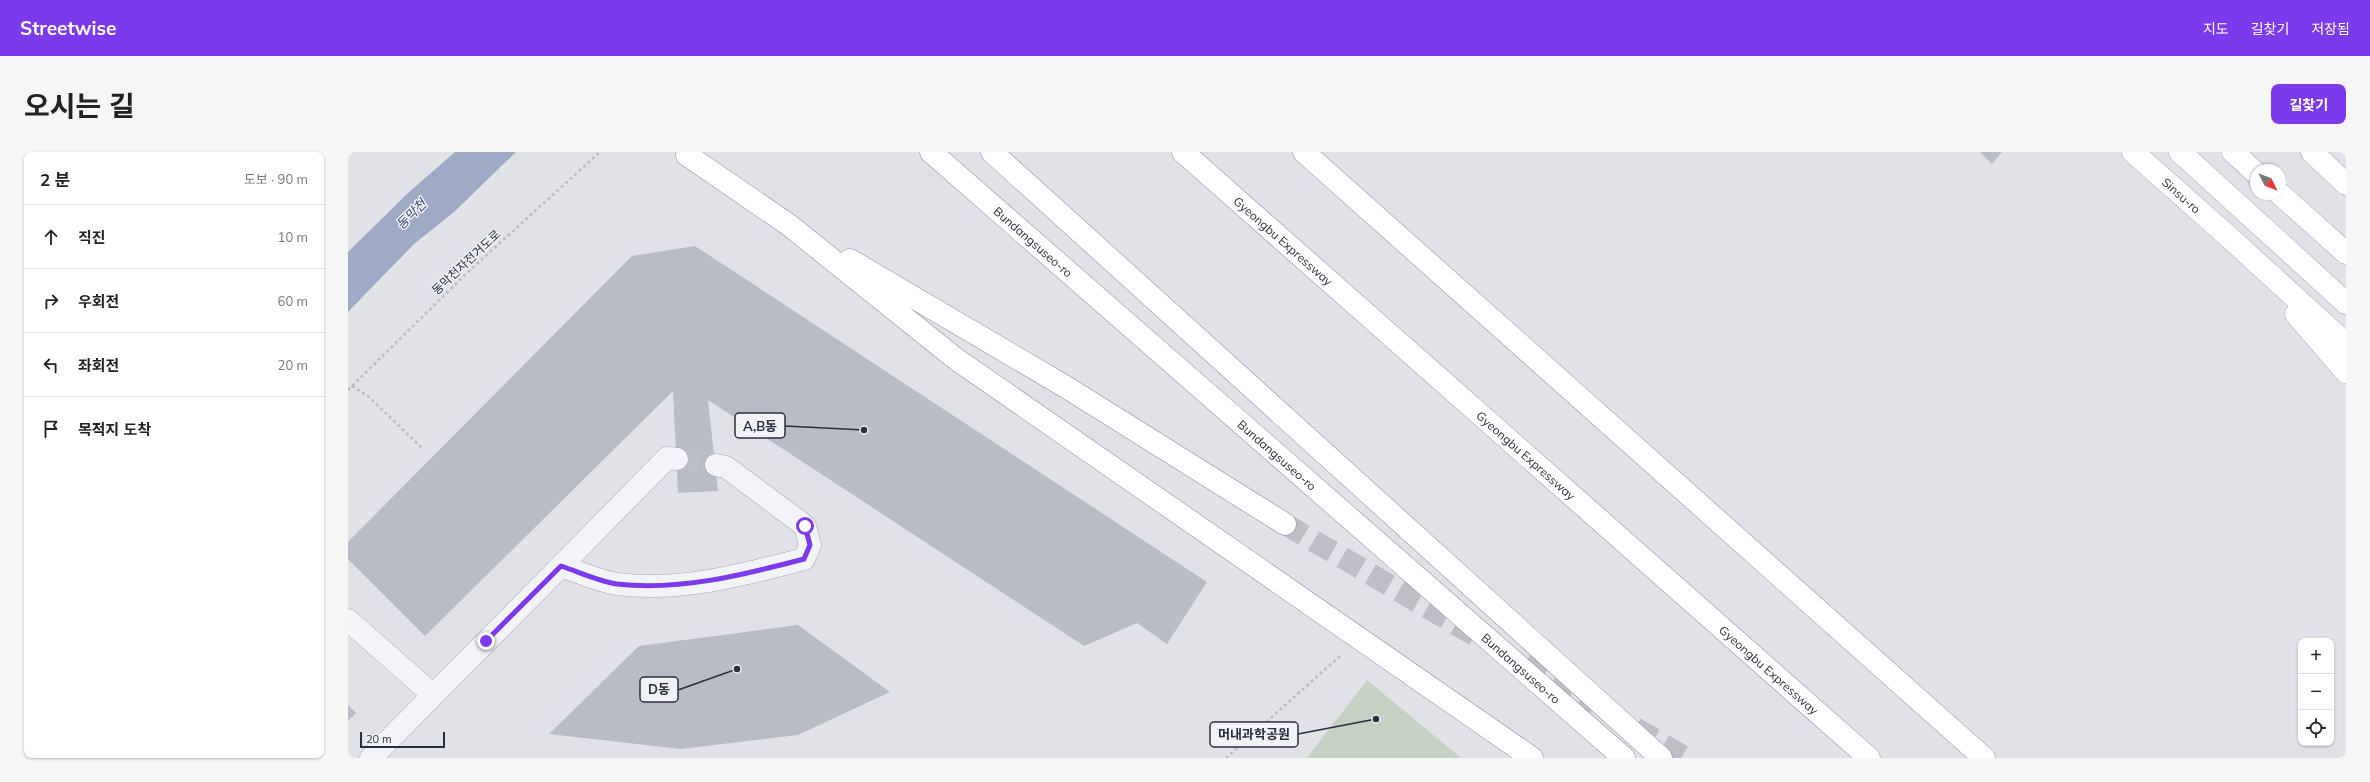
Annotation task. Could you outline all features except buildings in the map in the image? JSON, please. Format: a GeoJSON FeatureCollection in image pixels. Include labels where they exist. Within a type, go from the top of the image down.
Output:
{"type":"FeatureCollection","features":[{"type":"Feature","properties":{"kind":"main road","name":"Bundangsuseo-ro"},"geometry":{"type":"LineString","coordinates":[[931,152],[1624,758]]}},
{"type":"Feature","properties":{"kind":"main road"},"geometry":{"type":"LineString","coordinates":[[992,152],[1661,758]]}},
{"type":"Feature","properties":{"kind":"main road","name":"Gyeongbu Expressway"},"geometry":{"type":"LineString","coordinates":[[1183,152],[1869,758]]}},
{"type":"Feature","properties":{"kind":"main road"},"geometry":{"type":"LineString","coordinates":[[1304,152],[1984,758]]}},
{"type":"Feature","properties":{"kind":"main road","name":"Sinsu-ro"},"geometry":{"type":"LineString","coordinates":[[2133,152],[2230,238]]}},
{"type":"Feature","properties":{"kind":"main road"},"geometry":{"type":"LineString","coordinates":[[2180,152],[2346,303]]}},
{"type":"Feature","properties":{"kind":"main road"},"geometry":{"type":"LineString","coordinates":[[2233,152],[2250,168]]}},
{"type":"Feature","properties":{"kind":"main road"},"geometry":{"type":"LineString","coordinates":[[685,153],[789,225],[956,359],[1361,638],[1532,758]]}},
{"type":"Feature","properties":{"kind":"main road"},"geometry":{"type":"LineString","coordinates":[[2320,154],[2346,184]]}},
{"type":"Feature","properties":{"kind":"main road"},"geometry":{"type":"LineString","coordinates":[[2286,199],[2346,253]]}},
{"type":"Feature","properties":{"kind":"main road"},"geometry":{"type":"LineString","coordinates":[[789,225],[1066,387],[1285,524]]}},
{"type":"Feature","properties":{"kind":"main road"},"geometry":{"type":"LineString","coordinates":[[2230,238],[2346,344]]}},
{"type":"Feature","properties":{"kind":"main road"},"geometry":{"type":"LineString","coordinates":[[2230,238],[2346,372]]}},
{"type":"Feature","properties":{"kind":"lane"},"geometry":{"type":"LineString","coordinates":[[371,758],[667,458],[677,459]]}},
{"type":"Feature","properties":{"kind":"lane"},"geometry":{"type":"LineString","coordinates":[[561,566],[616,584],[672,585],[732,578],[804,559],[810,545],[805,526],[726,467],[716,465]]}},
{"type":"Feature","properties":{"kind":"lane"},"geometry":{"type":"LineString","coordinates":[[348,620],[433,695]]}},
{"type":"Feature","properties":{"kind":"path","name":"동막천자전거도로"},"geometry":{"type":"LineString","coordinates":[[348,390],[468,272],[600,152]]}},
{"type":"Feature","properties":{"kind":"path"},"geometry":{"type":"LineString","coordinates":[[352,386],[369,397],[422,448]]}},
{"type":"Feature","properties":{"kind":"path"},"geometry":{"type":"LineString","coordinates":[[1226,758],[1361,638]]}},
{"type":"Feature","properties":{"kind":"green space"},"geometry":{"type":"Polygon","coordinates":[[[1367,680],[1461,758],[1307,758],[1367,680]]]}},
{"type":"Feature","properties":{"kind":"water","name":"동막천"},"geometry":{"type":"Polygon","coordinates":[[[455,152],[516,152],[454,212],[414,244],[348,312],[348,252],[408,193],[455,152]]]}},
{"type":"Feature","properties":{"kind":"tunnel"},"geometry":{"type":"LineString","coordinates":[[677,459],[716,465]]}},
{"type":"Feature","properties":{"kind":"tunnel"},"geometry":{"type":"LineString","coordinates":[[1285,524],[1476,636]]}},
{"type":"Feature","properties":{"kind":"tunnel"},"geometry":{"type":"LineString","coordinates":[[1525,664],[1595,705]]}},
{"type":"Feature","properties":{"kind":"tunnel"},"geometry":{"type":"LineString","coordinates":[[1635,728],[1686,758]]}},
{"type":"Feature","properties":{"kind":"place","name":"A,B동"},"geometry":{"type":"Point","coordinates":[864,430]}},
{"type":"Feature","properties":{"kind":"place","name":"D동"},"geometry":{"type":"Point","coordinates":[737,669]}},
{"type":"Feature","properties":{"kind":"place","name":"머내과학공원"},"geometry":{"type":"Point","coordinates":[1376,719]}},
{"type":"Feature","properties":{"kind":"route"},"geometry":{"type":"LineString","coordinates":[[486,641],[561,566],[616,584],[672,585],[732,578],[804,559],[810,545],[805,526]]}}]}
